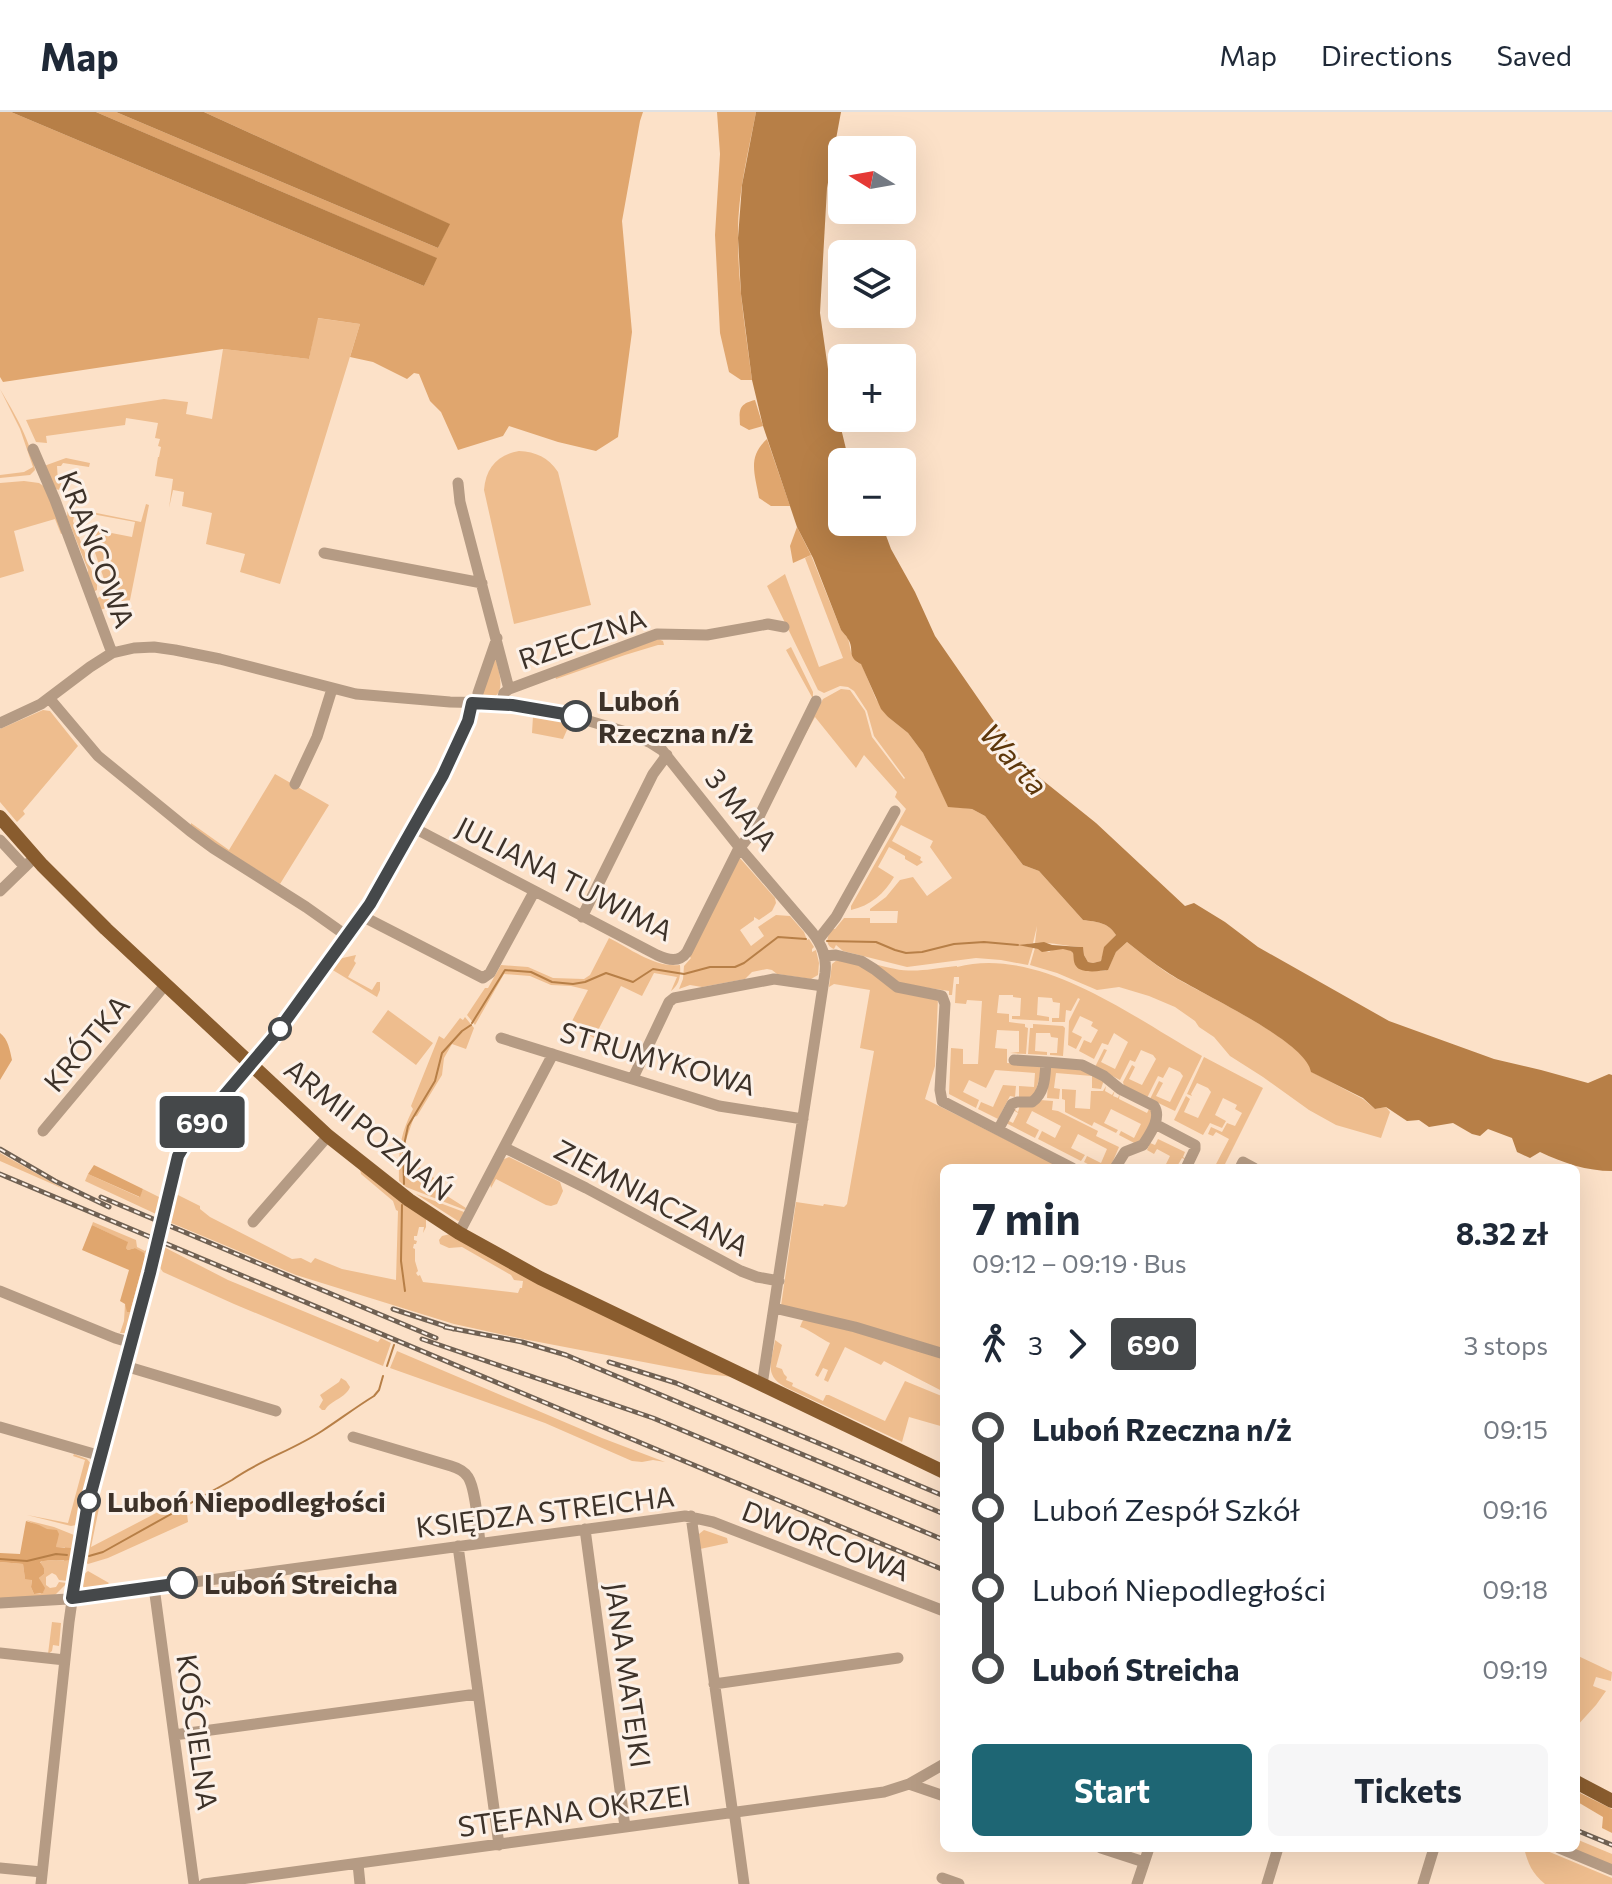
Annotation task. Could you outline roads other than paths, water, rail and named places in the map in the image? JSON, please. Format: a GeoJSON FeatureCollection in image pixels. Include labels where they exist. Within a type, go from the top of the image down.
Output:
{"type":"FeatureCollection","features":[{"type":"Feature","properties":{"kind":"main road","name":"ARMII POZNAŃ"},"geometry":{"type":"LineString","coordinates":[[0,817],[30,862],[85,909],[328,1136],[388,1184],[459,1233],[540,1278],[940,1470]]}},
{"type":"Feature","properties":{"kind":"main road"},"geometry":{"type":"LineString","coordinates":[[1580,1784],[1612,1801]]}},
{"type":"Feature","properties":{"kind":"street","name":"KRAŃCOWA"},"geometry":{"type":"LineString","coordinates":[[33,449],[112,653]]}},
{"type":"Feature","properties":{"kind":"street"},"geometry":{"type":"LineString","coordinates":[[458,483],[479,583],[509,689]]}},
{"type":"Feature","properties":{"kind":"street"},"geometry":{"type":"LineString","coordinates":[[324,553],[479,583]]}},
{"type":"Feature","properties":{"kind":"street","name":"RZECZNA"},"geometry":{"type":"LineString","coordinates":[[501,704],[504,693],[509,689],[657,634],[707,635],[768,624],[784,627]]}},
{"type":"Feature","properties":{"kind":"street"},"geometry":{"type":"LineString","coordinates":[[0,1868],[42,1878],[82,1531],[178,1156],[191,1136],[273,1038],[362,916],[452,756],[497,638]]}},
{"type":"Feature","properties":{"kind":"street","name":"3 MAJA"},"geometry":{"type":"LineString","coordinates":[[0,723],[49,698],[112,653],[140,647],[167,648],[220,659],[332,689],[390,698],[475,698],[546,710],[590,720],[656,745],[818,940],[825,956],[762,1385]]}},
{"type":"Feature","properties":{"kind":"street"},"geometry":{"type":"LineString","coordinates":[[295,784],[317,737],[332,689]]}},
{"type":"Feature","properties":{"kind":"street"},"geometry":{"type":"LineString","coordinates":[[49,698],[98,756],[190,831],[347,936]]}},
{"type":"Feature","properties":{"kind":"street"},"geometry":{"type":"LineString","coordinates":[[740,848],[750,835],[816,701]]}},
{"type":"Feature","properties":{"kind":"street"},"geometry":{"type":"LineString","coordinates":[[582,917],[653,774],[667,755]]}},
{"type":"Feature","properties":{"kind":"street"},"geometry":{"type":"LineString","coordinates":[[818,940],[833,922],[895,811]]}},
{"type":"Feature","properties":{"kind":"street","name":"JULIANA TUWIMA"},"geometry":{"type":"LineString","coordinates":[[414,828],[662,957],[679,959],[690,947],[740,848]]}},
{"type":"Feature","properties":{"kind":"street","name":"ARMII POZNAŃ"},"geometry":{"type":"LineString","coordinates":[[0,840],[30,862]]}},
{"type":"Feature","properties":{"kind":"street"},"geometry":{"type":"LineString","coordinates":[[0,891],[30,862]]}},
{"type":"Feature","properties":{"kind":"street"},"geometry":{"type":"LineString","coordinates":[[362,916],[483,978],[490,973],[534,892]]}},
{"type":"Feature","properties":{"kind":"street"},"geometry":{"type":"LineString","coordinates":[[825,956],[855,959],[870,966],[897,987],[942,996],[945,1004],[940,1098],[946,1104],[1064,1164]]}},
{"type":"Feature","properties":{"kind":"street"},"geometry":{"type":"LineString","coordinates":[[633,1078],[669,1002],[674,998],[769,979],[823,986]]}},
{"type":"Feature","properties":{"kind":"street","name":"KRÓTKA"},"geometry":{"type":"LineString","coordinates":[[43,1131],[166,984]]}},
{"type":"Feature","properties":{"kind":"street","name":"STRUMYKOWA"},"geometry":{"type":"LineString","coordinates":[[501,1038],[719,1106],[803,1119]]}},
{"type":"Feature","properties":{"kind":"street"},"geometry":{"type":"LineString","coordinates":[[459,1233],[553,1054]]}},
{"type":"Feature","properties":{"kind":"street"},"geometry":{"type":"LineString","coordinates":[[1014,1060],[1078,1064],[1154,1106],[1158,1115],[1143,1145],[1125,1152],[1118,1164]]}},
{"type":"Feature","properties":{"kind":"street"},"geometry":{"type":"LineString","coordinates":[[998,1130],[1012,1104],[1032,1102],[1039,1096],[1045,1082],[1046,1062]]}},
{"type":"Feature","properties":{"kind":"street"},"geometry":{"type":"LineString","coordinates":[[1155,1124],[1195,1145],[1188,1164]]}},
{"type":"Feature","properties":{"kind":"street"},"geometry":{"type":"LineString","coordinates":[[253,1222],[328,1136]]}},
{"type":"Feature","properties":{"kind":"street","name":"ZIEMNIACZANA"},"geometry":{"type":"LineString","coordinates":[[505,1148],[741,1271],[779,1281]]}},
{"type":"Feature","properties":{"kind":"street"},"geometry":{"type":"LineString","coordinates":[[0,1291],[132,1343]]}},
{"type":"Feature","properties":{"kind":"street"},"geometry":{"type":"LineString","coordinates":[[774,1308],[855,1327],[940,1353]]}},
{"type":"Feature","properties":{"kind":"street"},"geometry":{"type":"LineString","coordinates":[[125,1366],[276,1411]]}},
{"type":"Feature","properties":{"kind":"street"},"geometry":{"type":"LineString","coordinates":[[0,1427],[101,1456]]}},
{"type":"Feature","properties":{"kind":"street"},"geometry":{"type":"LineString","coordinates":[[353,1437],[463,1471],[473,1489],[480,1543]]}},
{"type":"Feature","properties":{"kind":"street"},"geometry":{"type":"LineString","coordinates":[[691,1516],[744,1884]]}},
{"type":"Feature","properties":{"kind":"street","name":"KSIĘDZA STREICHA"},"geometry":{"type":"LineString","coordinates":[[0,1603],[72,1598],[691,1516]]}},
{"type":"Feature","properties":{"kind":"street","name":"DWORCOWA"},"geometry":{"type":"LineString","coordinates":[[691,1516],[940,1609]]}},
{"type":"Feature","properties":{"kind":"street","name":"JANA MATEJKI"},"geometry":{"type":"LineString","coordinates":[[585,1529],[625,1827]]}},
{"type":"Feature","properties":{"kind":"street"},"geometry":{"type":"LineString","coordinates":[[458,1546],[499,1845]]}},
{"type":"Feature","properties":{"kind":"street","name":"KOŚCIELNA"},"geometry":{"type":"LineString","coordinates":[[154,1587],[194,1884]]}},
{"type":"Feature","properties":{"kind":"street"},"geometry":{"type":"LineString","coordinates":[[0,1653],[65,1660]]}},
{"type":"Feature","properties":{"kind":"street"},"geometry":{"type":"LineString","coordinates":[[714,1684],[898,1658]]}},
{"type":"Feature","properties":{"kind":"street"},"geometry":{"type":"LineString","coordinates":[[174,1735],[477,1694]]}},
{"type":"Feature","properties":{"kind":"street","name":"STEFANA OKRZEI"},"geometry":{"type":"LineString","coordinates":[[204,1884],[875,1793],[909,1784],[940,1766]]}},
{"type":"Feature","properties":{"kind":"street"},"geometry":{"type":"LineString","coordinates":[[909,1784],[940,1795]]}},
{"type":"Feature","properties":{"kind":"street"},"geometry":{"type":"LineString","coordinates":[[1113,1852],[1144,1862]]}},
{"type":"Feature","properties":{"kind":"street"},"geometry":{"type":"LineString","coordinates":[[1137,1884],[1148,1852]]}},
{"type":"Feature","properties":{"kind":"street"},"geometry":{"type":"LineString","coordinates":[[1267,1884],[1277,1852]]}},
{"type":"Feature","properties":{"kind":"street"},"geometry":{"type":"LineString","coordinates":[[1423,1884],[1433,1852]]}},
{"type":"Feature","properties":{"kind":"street"},"geometry":{"type":"LineString","coordinates":[[1569,1852],[1612,1870]]}},
{"type":"Feature","properties":{"kind":"street"},"geometry":{"type":"LineString","coordinates":[[358,1864],[360,1884]]}},
{"type":"Feature","properties":{"kind":"street"},"geometry":{"type":"LineString","coordinates":[[942,1878],[959,1884]]}},
{"type":"Feature","properties":{"kind":"water"},"geometry":{"type":"Polygon","coordinates":[[[11,112],[96,112],[437,258],[424,286],[11,112]]]}},
{"type":"Feature","properties":{"kind":"water"},"geometry":{"type":"Polygon","coordinates":[[[116,112],[204,112],[450,224],[438,248],[116,112]]]}},
{"type":"Feature","properties":{"kind":"water","name":"Warta"},"geometry":{"type":"Polygon","coordinates":[[[756,112],[841,112],[837,136],[828,136],[820,313],[828,369],[828,432],[842,432],[846,448],[828,448],[828,536],[886,536],[935,636],[1025,766],[1096,823],[1185,906],[1194,903],[1258,947],[1389,1021],[1494,1059],[1588,1083],[1612,1075],[1612,1171],[1580,1167],[1580,1164],[1569,1164],[1540,1152],[1530,1158],[1517,1152],[1512,1138],[1488,1129],[1480,1136],[1453,1123],[1429,1127],[1419,1120],[1407,1121],[1386,1107],[1375,1109],[1363,1098],[1311,1072],[1305,1059],[1271,1032],[1181,981],[1127,942],[1116,952],[1108,970],[1096,971],[1078,969],[1071,951],[1042,952],[1018,945],[1044,942],[1083,947],[1088,962],[1093,963],[1101,961],[1104,947],[1116,935],[1106,925],[1083,920],[1039,871],[1023,865],[985,816],[972,809],[948,807],[923,753],[908,733],[881,709],[861,664],[852,656],[850,643],[841,630],[813,558],[797,527],[763,426],[752,380],[741,294],[738,238],[742,185],[756,112]]]}},
{"type":"Feature","properties":{"kind":"waterway"},"geometry":{"type":"LineString","coordinates":[[472,1023],[505,970],[531,972],[552,982],[573,984],[606,973],[633,982],[653,969],[684,974],[710,967],[735,967],[778,937],[806,939]]}},
{"type":"Feature","properties":{"kind":"waterway"},"geometry":{"type":"LineString","coordinates":[[827,941],[876,942],[906,953],[954,944],[984,942],[1018,945]]}},
{"type":"Feature","properties":{"kind":"waterway"},"geometry":{"type":"LineString","coordinates":[[404,1184],[403,1150],[408,1126],[435,1081],[442,1053],[471,1025]]}},
{"type":"Feature","properties":{"kind":"waterway"},"geometry":{"type":"LineString","coordinates":[[402,1205],[401,1261],[405,1291]]}},
{"type":"Feature","properties":{"kind":"waterway"},"geometry":{"type":"LineString","coordinates":[[387,1366],[394,1345]]}},
{"type":"Feature","properties":{"kind":"waterway"},"geometry":{"type":"LineString","coordinates":[[89,1556],[103,1552],[322,1431],[374,1396],[383,1376]]}},
{"type":"Feature","properties":{"kind":"waterway"},"geometry":{"type":"LineString","coordinates":[[0,1559],[27,1561],[56,1554],[67,1555]]}},
{"type":"Feature","properties":{"kind":"railway"},"geometry":{"type":"LineString","coordinates":[[0,1149],[55,1181],[109,1207]]}},
{"type":"Feature","properties":{"kind":"railway"},"geometry":{"type":"LineString","coordinates":[[0,1174],[940,1568]]}},
{"type":"Feature","properties":{"kind":"railway"},"geometry":{"type":"LineString","coordinates":[[101,1197],[436,1338]]}},
{"type":"Feature","properties":{"kind":"railway"},"geometry":{"type":"LineString","coordinates":[[393,1309],[454,1329]]}},
{"type":"Feature","properties":{"kind":"railway"},"geometry":{"type":"LineString","coordinates":[[445,1327],[522,1342],[566,1355],[940,1512]]}},
{"type":"Feature","properties":{"kind":"railway"},"geometry":{"type":"LineString","coordinates":[[422,1339],[653,1418],[940,1538]]}},
{"type":"Feature","properties":{"kind":"railway"},"geometry":{"type":"LineString","coordinates":[[609,1362],[676,1383],[940,1494]]}},
{"type":"Feature","properties":{"kind":"railway"},"geometry":{"type":"LineString","coordinates":[[1580,1832],[1612,1845]]}},
{"type":"Feature","properties":{"kind":"place","name":"Luboń Rzeczna n/ż"},"geometry":{"type":"Point","coordinates":[576,716]}},
{"type":"Feature","properties":{"kind":"place","name":"Luboń Niepodległości"},"geometry":{"type":"Point","coordinates":[89,1501]}},
{"type":"Feature","properties":{"kind":"place","name":"Luboń Streicha"},"geometry":{"type":"Point","coordinates":[182,1583]}}]}
